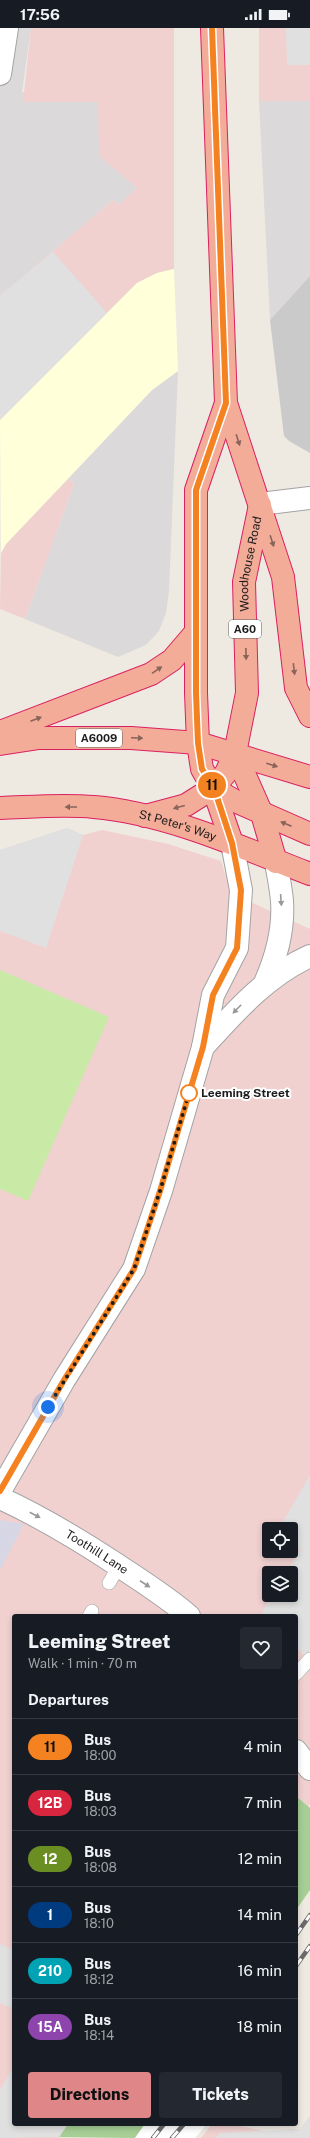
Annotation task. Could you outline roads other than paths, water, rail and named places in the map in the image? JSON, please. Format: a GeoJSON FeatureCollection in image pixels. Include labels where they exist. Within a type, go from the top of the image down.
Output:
{"type":"FeatureCollection","features":[{"type":"Feature","properties":{"kind":"highway","name":"Woodhouse Road"},"geometry":{"type":"LineString","coordinates":[[212,28],[226,403],[260,504],[244,582],[247,693],[235,754],[226,773],[214,788],[202,769],[198,743],[196,490],[226,403]]}},
{"type":"Feature","properties":{"kind":"highway"},"geometry":{"type":"LineString","coordinates":[[260,504],[283,577],[296,688],[310,716]]}},
{"type":"Feature","properties":{"kind":"highway"},"geometry":{"type":"LineString","coordinates":[[0,732],[151,674],[172,660],[196,632]]}},
{"type":"Feature","properties":{"kind":"highway","name":"A6009"},"geometry":{"type":"LineString","coordinates":[[0,744],[39,738],[131,738],[198,743],[310,777]]}},
{"type":"Feature","properties":{"kind":"highway"},"geometry":{"type":"LineString","coordinates":[[235,754],[262,814],[276,862]]}},
{"type":"Feature","properties":{"kind":"highway"},"geometry":{"type":"LineString","coordinates":[[214,788],[235,801],[262,814],[310,834]]}},
{"type":"Feature","properties":{"kind":"highway"},"geometry":{"type":"LineString","coordinates":[[145,816],[186,805],[214,788]]}},
{"type":"Feature","properties":{"kind":"highway"},"geometry":{"type":"LineString","coordinates":[[214,788],[232,843]]}},
{"type":"Feature","properties":{"kind":"highway","name":"St Peter's Way"},"geometry":{"type":"LineString","coordinates":[[0,808],[94,807],[145,816],[232,843],[276,862],[310,874]]}},
{"type":"Feature","properties":{"kind":"street"},"geometry":{"type":"LineString","coordinates":[[0,74],[7,28]]}},
{"type":"Feature","properties":{"kind":"street"},"geometry":{"type":"LineString","coordinates":[[260,504],[310,498]]}},
{"type":"Feature","properties":{"kind":"street"},"geometry":{"type":"LineString","coordinates":[[0,1491],[64,1380],[134,1269],[160,1191],[203,1047],[213,995],[237,948],[241,890],[232,843]]}},
{"type":"Feature","properties":{"kind":"street"},"geometry":{"type":"LineString","coordinates":[[265,983],[274,962],[280,926],[282,903],[276,862]]}},
{"type":"Feature","properties":{"kind":"street"},"geometry":{"type":"LineString","coordinates":[[203,1047],[237,1009],[265,983],[295,963],[310,956]]}},
{"type":"Feature","properties":{"kind":"street","name":"Toothill Lane"},"geometry":{"type":"LineString","coordinates":[[0,1498],[35,1514],[83,1542],[114,1575],[169,1599],[187,1614]]}},
{"type":"Feature","properties":{"kind":"street"},"geometry":{"type":"LineString","coordinates":[[298,1754],[310,1769]]}},
{"type":"Feature","properties":{"kind":"lane"},"geometry":{"type":"LineString","coordinates":[[298,1672],[310,1659]]}},
{"type":"Feature","properties":{"kind":"railway"},"geometry":{"type":"LineString","coordinates":[[298,1932],[310,1915]]}},
{"type":"Feature","properties":{"kind":"railway"},"geometry":{"type":"LineString","coordinates":[[298,1963],[310,1946]]}},
{"type":"Feature","properties":{"kind":"railway"},"geometry":{"type":"LineString","coordinates":[[153,2138],[162,2126]]}},
{"type":"Feature","properties":{"kind":"railway"},"geometry":{"type":"LineString","coordinates":[[172,2138],[182,2126]]}},
{"type":"Feature","properties":{"kind":"place","name":"Leeming Street"},"geometry":{"type":"Point","coordinates":[189,1093]}}]}
